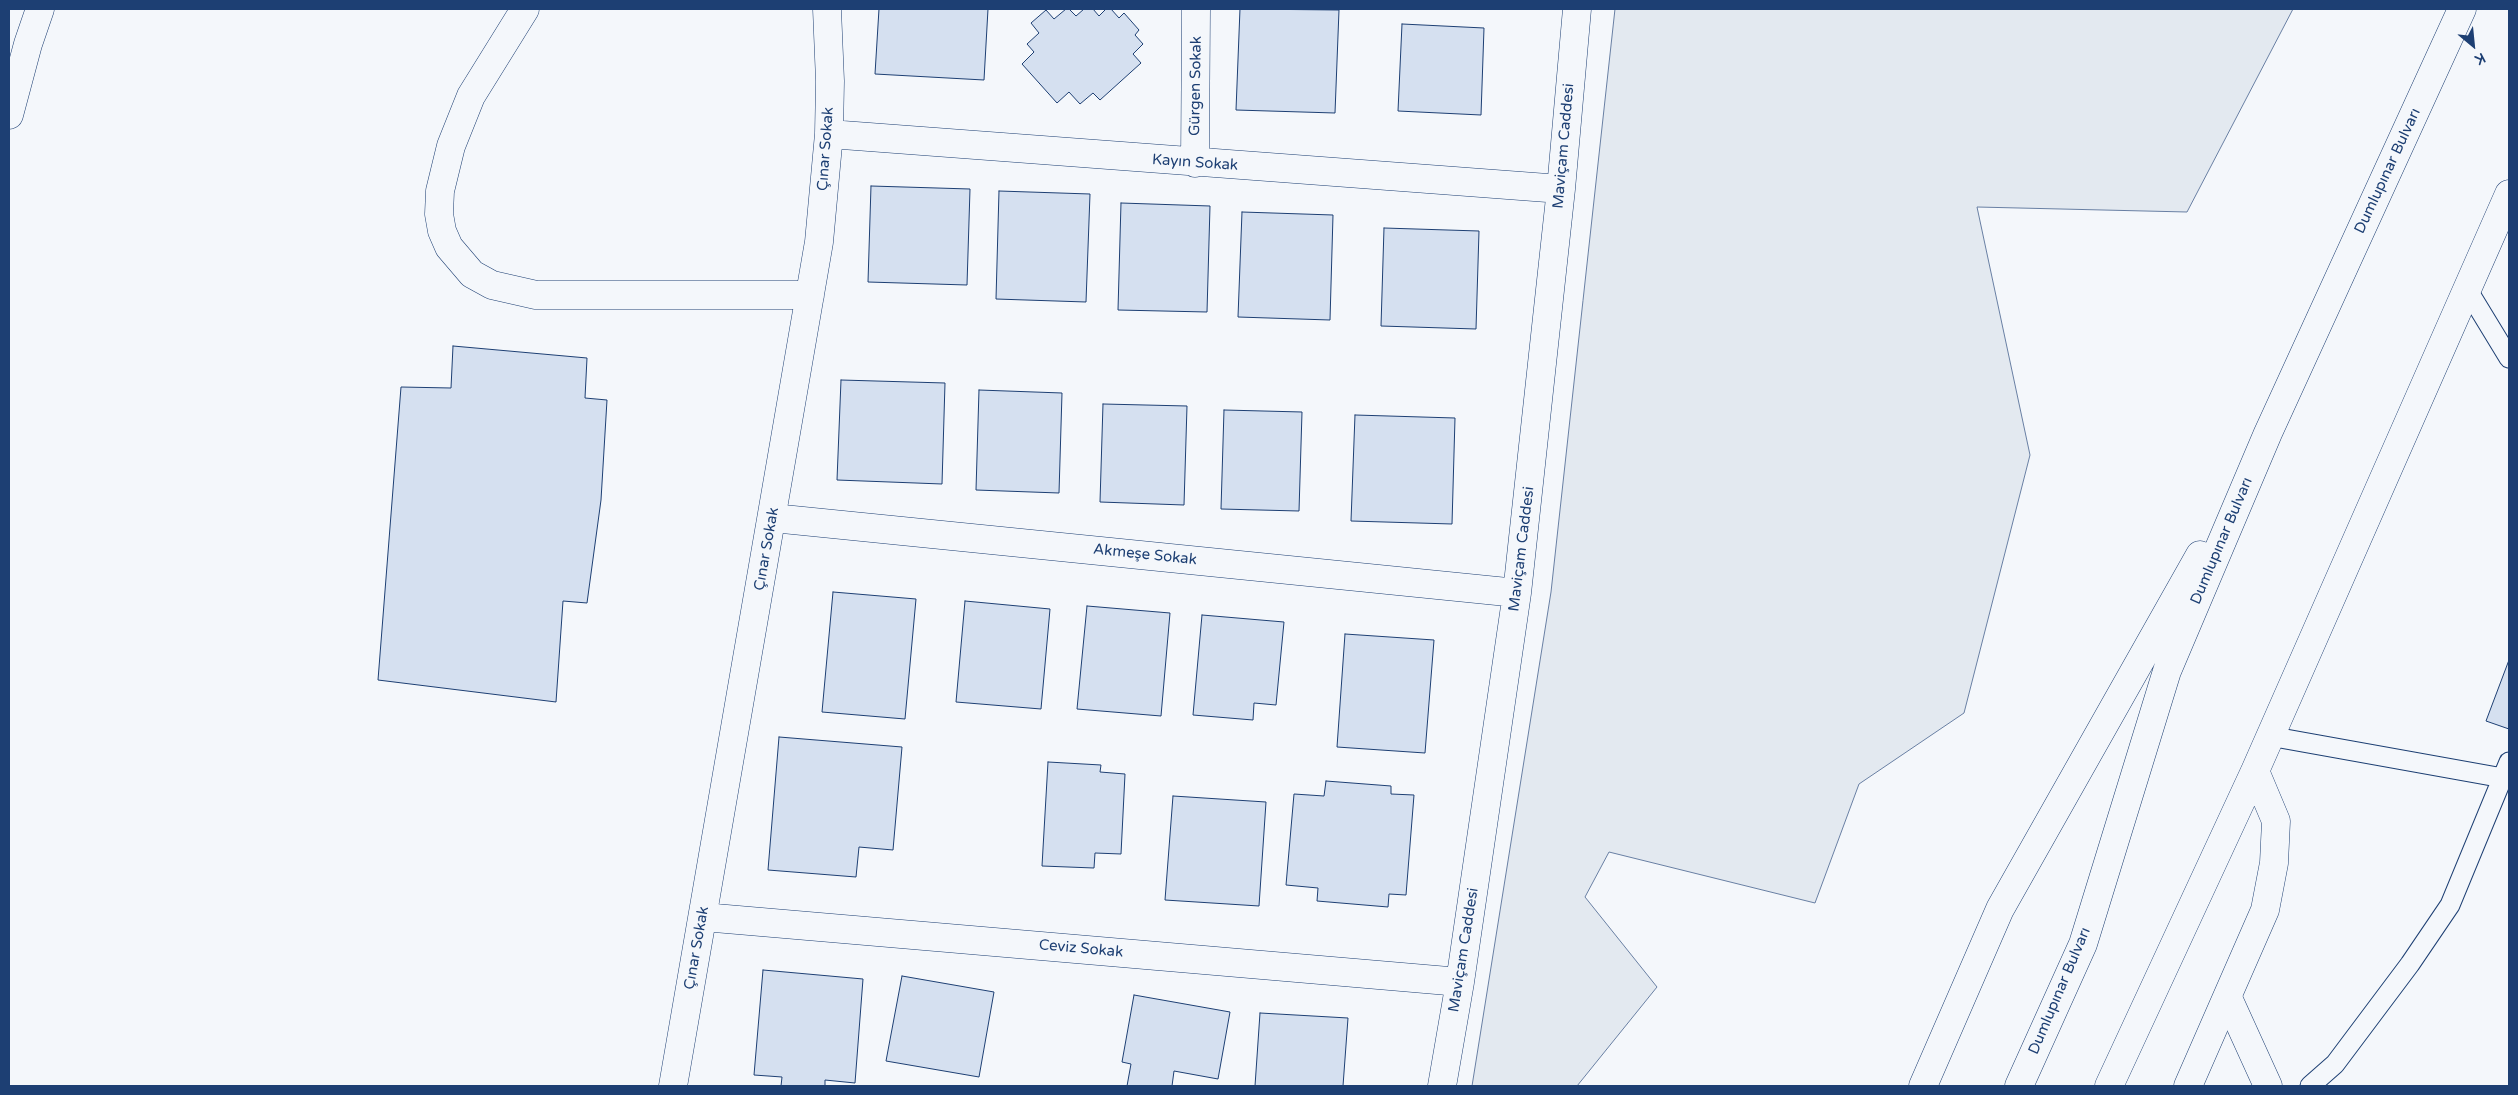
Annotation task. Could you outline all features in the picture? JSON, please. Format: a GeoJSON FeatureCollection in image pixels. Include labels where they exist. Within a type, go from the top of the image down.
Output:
{"type":"FeatureCollection","features":[{"type":"Feature","properties":{"kind":"main road"},"geometry":{"type":"LineString","coordinates":[[9,115],[28,44],[40,9]]}},
{"type":"Feature","properties":{"kind":"main road"},"geometry":{"type":"LineString","coordinates":[[525,9],[471,96],[451,146],[440,191],[439,214],[442,231],[449,247],[472,274],[492,285],[536,295],[810,295]]}},
{"type":"Feature","properties":{"kind":"main road","name":"Çınar Sokak"},"geometry":{"type":"LineString","coordinates":[[673,1086],[773,518],[819,242],[828,134],[830,81],[827,9]]}},
{"type":"Feature","properties":{"kind":"main road","name":"Gürgen Sokak"},"geometry":{"type":"LineString","coordinates":[[1195,163],[1196,9]]}},
{"type":"Feature","properties":{"kind":"main road","name":"Maviçam Caddesi"},"geometry":{"type":"LineString","coordinates":[[1442,1086],[1460,982],[1518,593],[1561,189],[1577,9]]}},
{"type":"Feature","properties":{"kind":"main road","name":"Dumlupınar Bulvarı"},"geometry":{"type":"LineString","coordinates":[[2019,1086],[2083,944],[2167,671],[2268,434],[2462,9]]}},
{"type":"Feature","properties":{"kind":"main road","name":"Kayın Sokak"},"geometry":{"type":"LineString","coordinates":[[828,134],[1561,189]]}},
{"type":"Feature","properties":{"kind":"main road"},"geometry":{"type":"LineString","coordinates":[[2109,1086],[2160,971],[2255,771],[2509,194]]}},
{"type":"Feature","properties":{"kind":"main road"},"geometry":{"type":"LineString","coordinates":[[1923,1086],[2000,909],[2268,434]]}},
{"type":"Feature","properties":{"kind":"main road","name":"Akmeşe Sokak"},"geometry":{"type":"LineString","coordinates":[[773,518],[1518,593]]}},
{"type":"Feature","properties":{"kind":"main road"},"geometry":{"type":"LineString","coordinates":[[2188,1086],[2265,910],[2274,863],[2276,822],[2255,771]]}},
{"type":"Feature","properties":{"kind":"main road","name":"Ceviz Sokak"},"geometry":{"type":"LineString","coordinates":[[703,916],[1460,982]]}},
{"type":"Feature","properties":{"kind":"main road"},"geometry":{"type":"LineString","coordinates":[[2228,998],[2268,1086]]}},
{"type":"Feature","properties":{"kind":"lane"},"geometry":{"type":"LineString","coordinates":[[2467,289],[2509,358]]}},
{"type":"Feature","properties":{"kind":"lane"},"geometry":{"type":"LineString","coordinates":[[2269,736],[2506,770],[2450,905],[2410,964],[2335,1064],[2310,1086]]}},
{"type":"Feature","properties":{"kind":"shaded area"},"geometry":{"type":"Polygon","coordinates":[[[1615,9],[2293,9],[2187,212],[1977,207],[2030,455],[1964,713],[1859,784],[1815,903],[1609,852],[1585,897],[1657,987],[1577,1086],[1472,1086],[1551,592],[1615,9]]]}},
{"type":"Feature","properties":{"kind":"building"},"geometry":{"type":"Polygon","coordinates":[[[879,9],[988,9],[984,80],[875,74],[879,9]]]}},
{"type":"Feature","properties":{"kind":"building"},"geometry":{"type":"Polygon","coordinates":[[[1066,9],[1069,9],[1076,16],[1084,9],[1093,9],[1099,16],[1106,9],[1111,9],[1119,18],[1124,13],[1139,30],[1135,35],[1143,44],[1133,54],[1141,63],[1100,100],[1093,93],[1080,104],[1069,92],[1057,103],[1022,64],[1034,52],[1027,44],[1039,33],[1031,23],[1046,10],[1054,19],[1066,9]]]}},
{"type":"Feature","properties":{"kind":"building"},"geometry":{"type":"Polygon","coordinates":[[[1240,9],[1339,10],[1335,113],[1236,110],[1240,9]]]}},
{"type":"Feature","properties":{"kind":"building"},"geometry":{"type":"Polygon","coordinates":[[[1402,24],[1484,28],[1481,115],[1398,111],[1402,24]]]}},
{"type":"Feature","properties":{"kind":"building"},"geometry":{"type":"Polygon","coordinates":[[[871,186],[970,189],[967,285],[868,282],[871,186]]]}},
{"type":"Feature","properties":{"kind":"building"},"geometry":{"type":"Polygon","coordinates":[[[999,191],[1090,194],[1086,302],[996,299],[999,191]]]}},
{"type":"Feature","properties":{"kind":"building"},"geometry":{"type":"Polygon","coordinates":[[[1121,203],[1210,206],[1207,312],[1118,310],[1121,203]]]}},
{"type":"Feature","properties":{"kind":"building"},"geometry":{"type":"Polygon","coordinates":[[[1242,212],[1333,215],[1330,320],[1238,317],[1242,212]]]}},
{"type":"Feature","properties":{"kind":"building"},"geometry":{"type":"Polygon","coordinates":[[[1384,228],[1479,231],[1476,329],[1381,326],[1384,228]]]}},
{"type":"Feature","properties":{"kind":"building"},"geometry":{"type":"Polygon","coordinates":[[[453,346],[587,358],[585,398],[607,400],[601,500],[587,603],[563,601],[556,702],[378,680],[401,387],[451,388],[453,346]]]}},
{"type":"Feature","properties":{"kind":"building"},"geometry":{"type":"Polygon","coordinates":[[[841,380],[945,383],[942,484],[837,480],[841,380]]]}},
{"type":"Feature","properties":{"kind":"building"},"geometry":{"type":"Polygon","coordinates":[[[979,390],[1062,393],[1059,493],[976,490],[979,390]]]}},
{"type":"Feature","properties":{"kind":"building"},"geometry":{"type":"Polygon","coordinates":[[[1103,404],[1187,406],[1184,505],[1100,502],[1103,404]]]}},
{"type":"Feature","properties":{"kind":"building"},"geometry":{"type":"Polygon","coordinates":[[[1224,410],[1302,412],[1299,511],[1221,509],[1224,410]]]}},
{"type":"Feature","properties":{"kind":"building"},"geometry":{"type":"Polygon","coordinates":[[[1355,415],[1455,418],[1452,524],[1351,521],[1355,415]]]}},
{"type":"Feature","properties":{"kind":"building"},"geometry":{"type":"Polygon","coordinates":[[[833,592],[916,599],[905,719],[822,712],[833,592]]]}},
{"type":"Feature","properties":{"kind":"building"},"geometry":{"type":"Polygon","coordinates":[[[965,601],[1050,609],[1041,709],[956,702],[965,601]]]}},
{"type":"Feature","properties":{"kind":"building"},"geometry":{"type":"Polygon","coordinates":[[[1087,606],[1170,613],[1161,716],[1077,709],[1087,606]]]}},
{"type":"Feature","properties":{"kind":"building"},"geometry":{"type":"Polygon","coordinates":[[[1202,615],[1284,622],[1276,705],[1254,703],[1253,720],[1193,715],[1202,615]]]}},
{"type":"Feature","properties":{"kind":"building"},"geometry":{"type":"Polygon","coordinates":[[[1345,634],[1434,640],[1425,753],[1337,747],[1345,634]]]}},
{"type":"Feature","properties":{"kind":"building"},"geometry":{"type":"Polygon","coordinates":[[[2509,660],[2509,729],[2486,721],[2509,660]]]}},
{"type":"Feature","properties":{"kind":"building"},"geometry":{"type":"Polygon","coordinates":[[[779,737],[902,747],[893,850],[859,847],[856,877],[768,870],[779,737]]]}},
{"type":"Feature","properties":{"kind":"building"},"geometry":{"type":"Polygon","coordinates":[[[1048,762],[1101,765],[1100,772],[1125,774],[1121,854],[1095,853],[1094,868],[1042,866],[1048,762]]]}},
{"type":"Feature","properties":{"kind":"building"},"geometry":{"type":"Polygon","coordinates":[[[1326,781],[1391,786],[1391,794],[1414,795],[1406,895],[1389,894],[1388,907],[1317,901],[1318,888],[1286,885],[1294,794],[1324,796],[1326,781]]]}},
{"type":"Feature","properties":{"kind":"building"},"geometry":{"type":"Polygon","coordinates":[[[1173,796],[1266,802],[1259,906],[1165,900],[1173,796]]]}},
{"type":"Feature","properties":{"kind":"building"},"geometry":{"type":"Polygon","coordinates":[[[763,970],[863,979],[855,1083],[825,1080],[825,1086],[781,1086],[782,1077],[754,1075],[763,970]]]}},
{"type":"Feature","properties":{"kind":"building"},"geometry":{"type":"Polygon","coordinates":[[[902,976],[994,992],[979,1077],[886,1061],[902,976]]]}},
{"type":"Feature","properties":{"kind":"building"},"geometry":{"type":"Polygon","coordinates":[[[1134,995],[1230,1012],[1218,1079],[1174,1071],[1172,1086],[1127,1086],[1131,1064],[1122,1062],[1134,995]]]}},
{"type":"Feature","properties":{"kind":"building"},"geometry":{"type":"Polygon","coordinates":[[[1260,1013],[1348,1018],[1343,1086],[1255,1086],[1260,1013]]]}}]}
